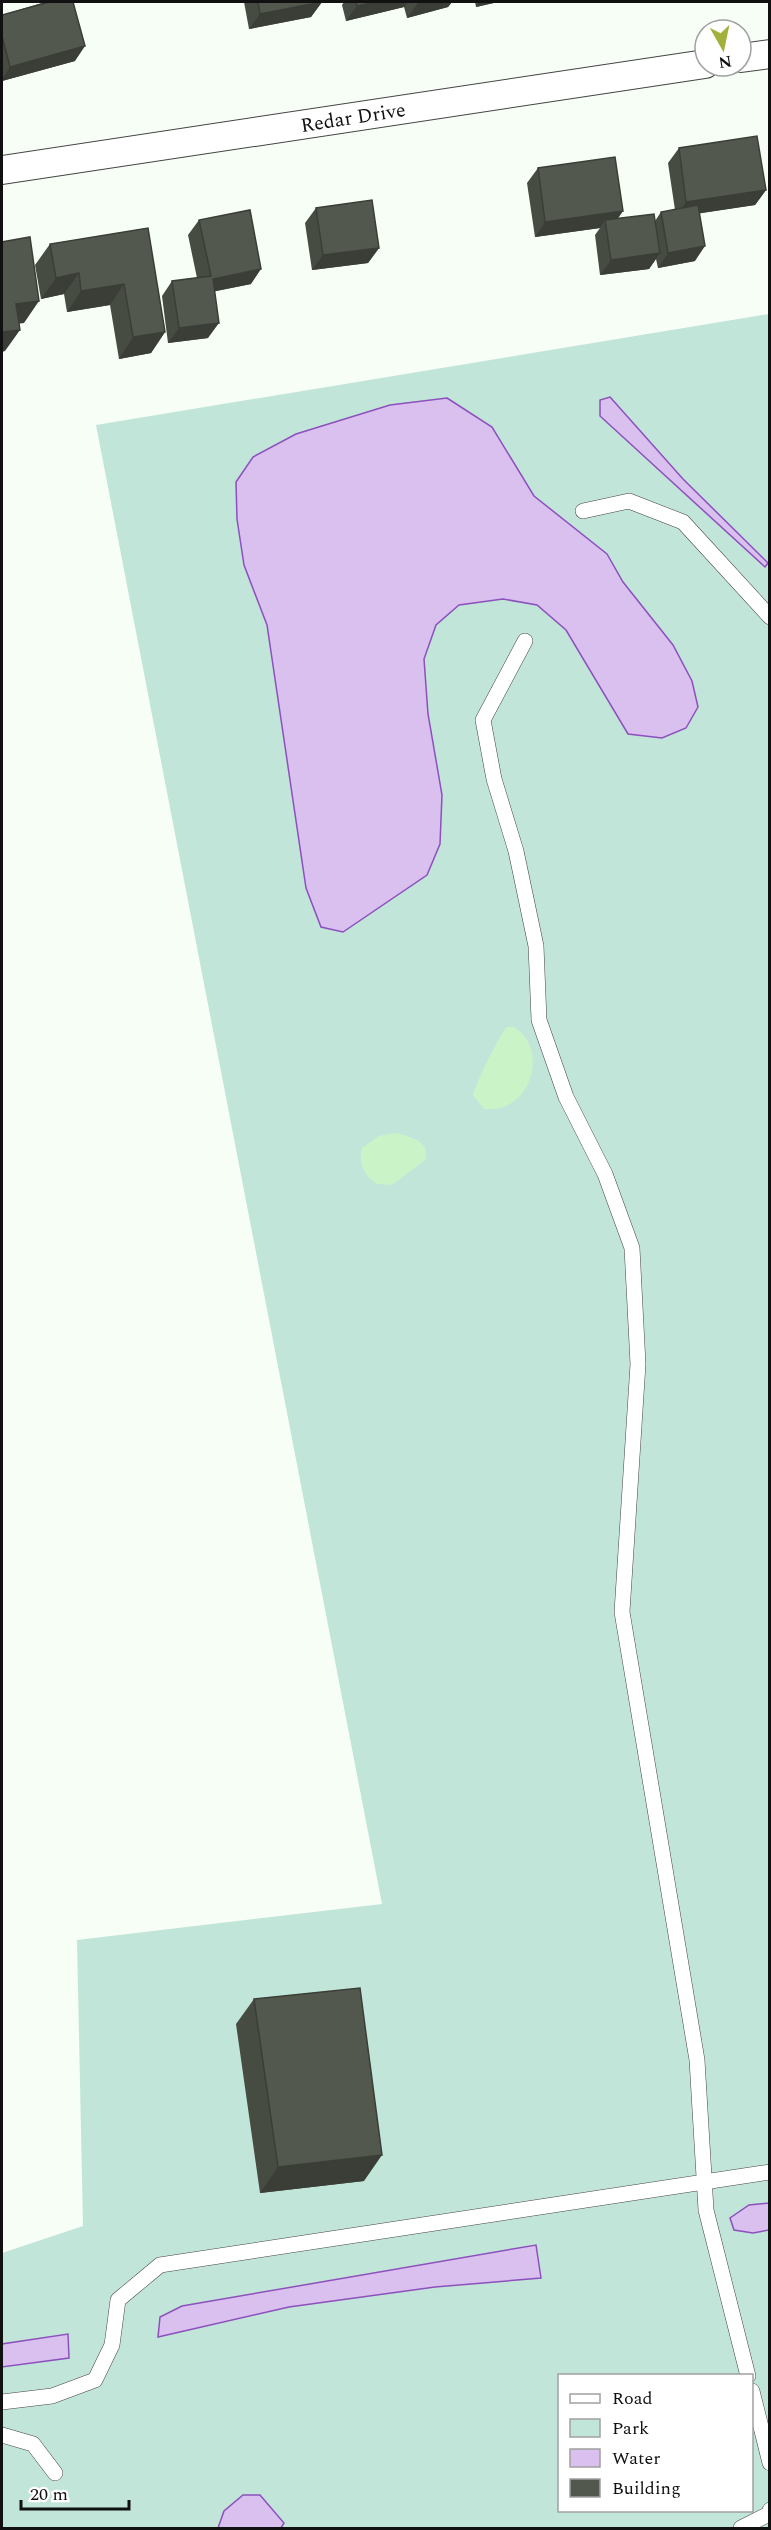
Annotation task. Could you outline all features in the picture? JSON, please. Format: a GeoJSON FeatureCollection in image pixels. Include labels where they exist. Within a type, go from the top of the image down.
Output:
{"type":"FeatureCollection","features":[{"type":"Feature","properties":{"kind":"street"},"geometry":{"type":"LineString","coordinates":[[753,56],[770,54]]}},
{"type":"Feature","properties":{"kind":"street","name":"Redar Drive"},"geometry":{"type":"LineString","coordinates":[[2,170],[693,66]]}},
{"type":"Feature","properties":{"kind":"lane"},"geometry":{"type":"LineString","coordinates":[[583,512],[629,501],[683,522],[770,617]]}},
{"type":"Feature","properties":{"kind":"lane"},"geometry":{"type":"LineString","coordinates":[[525,641],[483,720],[494,779],[516,851],[537,945],[539,1020],[566,1097],[605,1174],[632,1248],[638,1364],[622,1612],[697,2060],[706,2210],[747,2374]]}},
{"type":"Feature","properties":{"kind":"lane"},"geometry":{"type":"LineString","coordinates":[[2,2402],[52,2396],[95,2380],[112,2345],[118,2300],[160,2265],[770,2172]]}},
{"type":"Feature","properties":{"kind":"lane"},"geometry":{"type":"LineString","coordinates":[[753,2395],[770,2463]]}},
{"type":"Feature","properties":{"kind":"lane"},"geometry":{"type":"LineString","coordinates":[[2,2435],[33,2444],[55,2473]]}},
{"type":"Feature","properties":{"kind":"lane"},"geometry":{"type":"LineString","coordinates":[[741,2529],[769,2514],[770,2510]]}},
{"type":"Feature","properties":{"kind":"green space"},"geometry":{"type":"Polygon","coordinates":[[[769,314],[769,2528],[2,2528],[2,2253],[83,2226],[77,1940],[382,1904],[96,425],[769,314]]]}},
{"type":"Feature","properties":{"kind":"sand"},"geometry":{"type":"Polygon","coordinates":[[[507,1027],[514,1027],[530,1046],[532,1070],[529,1082],[514,1101],[501,1108],[484,1109],[473,1095],[488,1060],[507,1027]]]}},
{"type":"Feature","properties":{"kind":"sand"},"geometry":{"type":"Polygon","coordinates":[[[396,1133],[413,1138],[422,1144],[425,1148],[425,1160],[392,1185],[377,1184],[363,1169],[362,1148],[379,1136],[396,1133]]]}},
{"type":"Feature","properties":{"kind":"water"},"geometry":{"type":"Polygon","coordinates":[[[610,397],[683,479],[768,563],[765,567],[600,416],[600,400],[610,397]]]}},
{"type":"Feature","properties":{"kind":"water"},"geometry":{"type":"Polygon","coordinates":[[[447,398],[492,427],[534,496],[607,554],[623,582],[673,645],[692,681],[698,707],[686,728],[662,738],[628,734],[566,630],[537,605],[503,599],[459,605],[436,625],[424,659],[428,714],[442,795],[440,844],[427,875],[343,932],[321,927],[306,888],[267,625],[244,565],[237,519],[236,482],[253,457],[296,434],[390,405],[447,398]]]}},
{"type":"Feature","properties":{"kind":"water"},"geometry":{"type":"Polygon","coordinates":[[[769,2203],[769,2230],[753,2233],[734,2230],[730,2218],[749,2205],[769,2203]]]}},
{"type":"Feature","properties":{"kind":"water"},"geometry":{"type":"Polygon","coordinates":[[[536,2245],[541,2278],[435,2287],[289,2307],[158,2337],[160,2317],[182,2306],[536,2245]]]}},
{"type":"Feature","properties":{"kind":"water"},"geometry":{"type":"Polygon","coordinates":[[[68,2334],[69,2358],[2,2367],[2,2344],[68,2334]]]}},
{"type":"Feature","properties":{"kind":"water"},"geometry":{"type":"Polygon","coordinates":[[[243,2495],[260,2495],[284,2523],[281,2528],[218,2528],[224,2511],[243,2495]]]}},
{"type":"Feature","properties":{"kind":"building"},"geometry":{"type":"Polygon","coordinates":[[[49,2],[73,2],[85,46],[10,67],[2,36],[2,15],[49,2]]]}},
{"type":"Feature","properties":{"kind":"building"},"geometry":{"type":"Polygon","coordinates":[[[258,2],[322,2],[260,14],[258,2]]]}},
{"type":"Feature","properties":{"kind":"building"},"geometry":{"type":"Polygon","coordinates":[[[356,2],[376,2],[357,6],[356,2]]]}},
{"type":"Feature","properties":{"kind":"building"},"geometry":{"type":"Polygon","coordinates":[[[757,136],[766,190],[686,202],[679,148],[757,136]]]}},
{"type":"Feature","properties":{"kind":"building"},"geometry":{"type":"Polygon","coordinates":[[[615,157],[623,211],[545,222],[538,168],[615,157]]]}},
{"type":"Feature","properties":{"kind":"building"},"geometry":{"type":"Polygon","coordinates":[[[372,200],[379,248],[323,255],[316,208],[372,200]]]}},
{"type":"Feature","properties":{"kind":"building"},"geometry":{"type":"Polygon","coordinates":[[[698,205],[705,246],[668,253],[661,212],[698,205]]]}},
{"type":"Feature","properties":{"kind":"building"},"geometry":{"type":"Polygon","coordinates":[[[250,210],[261,269],[213,279],[219,323],[179,328],[172,281],[211,276],[199,220],[250,210]]]}},
{"type":"Feature","properties":{"kind":"building"},"geometry":{"type":"Polygon","coordinates":[[[654,214],[660,253],[611,260],[605,220],[654,214]]]}},
{"type":"Feature","properties":{"kind":"building"},"geometry":{"type":"Polygon","coordinates":[[[148,228],[165,332],[133,337],[124,284],[81,291],[79,273],[56,278],[50,244],[148,228]]]}},
{"type":"Feature","properties":{"kind":"building"},"geometry":{"type":"Polygon","coordinates":[[[30,237],[39,301],[16,304],[20,330],[2,332],[2,242],[30,237]]]}},
{"type":"Feature","properties":{"kind":"building"},"geometry":{"type":"Polygon","coordinates":[[[360,1988],[382,2155],[278,2167],[254,1999],[360,1988]]]}}]}
